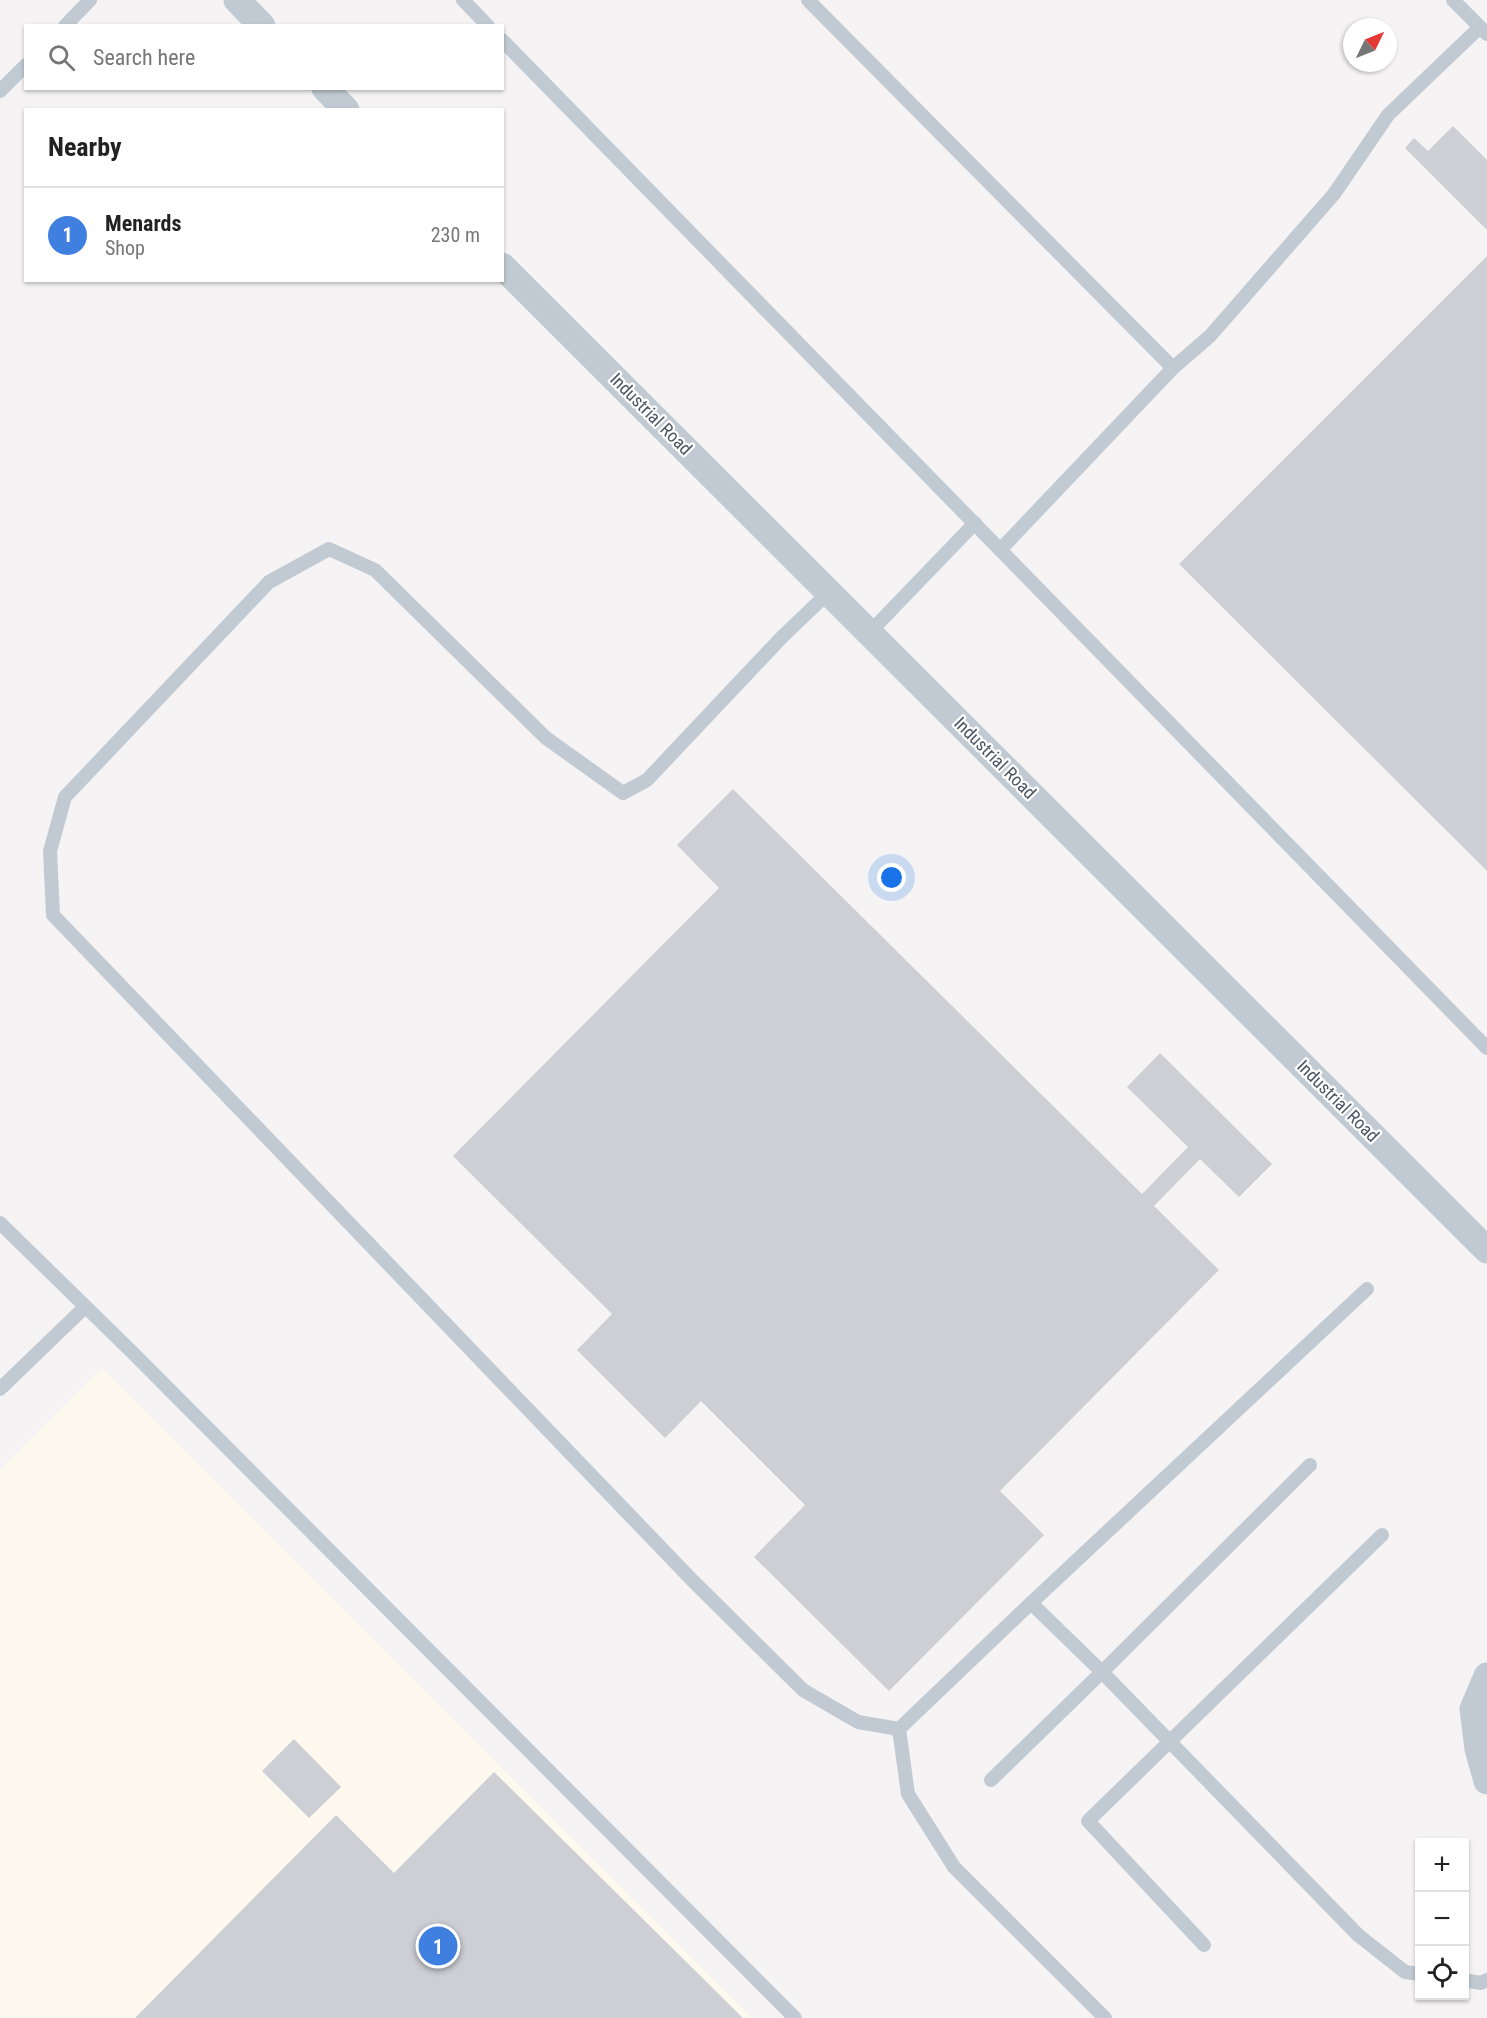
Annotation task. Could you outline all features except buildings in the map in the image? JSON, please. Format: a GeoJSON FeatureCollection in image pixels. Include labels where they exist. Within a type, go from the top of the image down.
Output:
{"type":"FeatureCollection","features":[{"type":"Feature","properties":{"kind":"street"},"geometry":{"type":"LineString","coordinates":[[237,0],[260,24]]}},
{"type":"Feature","properties":{"kind":"street"},"geometry":{"type":"LineString","coordinates":[[327,90],[344,108]]}},
{"type":"Feature","properties":{"kind":"street","name":"Industrial Road"},"geometry":{"type":"LineString","coordinates":[[504,268],[1487,1250]]}},
{"type":"Feature","properties":{"kind":"street"},"geometry":{"type":"LineString","coordinates":[[1487,1676],[1473,1709],[1478,1749],[1487,1781]]}},
{"type":"Feature","properties":{"kind":"lane"},"geometry":{"type":"LineString","coordinates":[[67,24],[90,0]]}},
{"type":"Feature","properties":{"kind":"lane"},"geometry":{"type":"LineString","coordinates":[[463,0],[486,24]]}},
{"type":"Feature","properties":{"kind":"lane"},"geometry":{"type":"LineString","coordinates":[[808,0],[1173,368]]}},
{"type":"Feature","properties":{"kind":"lane"},"geometry":{"type":"LineString","coordinates":[[1000,550],[1173,368],[1210,336],[1334,194],[1388,115],[1484,31],[1453,0]]}},
{"type":"Feature","properties":{"kind":"lane"},"geometry":{"type":"LineString","coordinates":[[504,42],[1487,1048]]}},
{"type":"Feature","properties":{"kind":"lane"},"geometry":{"type":"LineString","coordinates":[[0,90],[24,67]]}},
{"type":"Feature","properties":{"kind":"lane"},"geometry":{"type":"LineString","coordinates":[[870,632],[975,523]]}},
{"type":"Feature","properties":{"kind":"lane"},"geometry":{"type":"LineString","coordinates":[[829,592],[782,637],[647,780],[623,793],[546,738],[375,570],[328,549],[269,582],[65,797],[50,851],[53,915],[692,1580],[803,1690],[858,1722],[899,1729]]}},
{"type":"Feature","properties":{"kind":"lane"},"geometry":{"type":"LineString","coordinates":[[0,1223],[795,2018]]}},
{"type":"Feature","properties":{"kind":"lane"},"geometry":{"type":"LineString","coordinates":[[899,1729],[1366,1289]]}},
{"type":"Feature","properties":{"kind":"lane"},"geometry":{"type":"LineString","coordinates":[[0,1389],[84,1307]]}},
{"type":"Feature","properties":{"kind":"lane"},"geometry":{"type":"LineString","coordinates":[[991,1780],[1310,1465]]}},
{"type":"Feature","properties":{"kind":"lane"},"geometry":{"type":"LineString","coordinates":[[1204,1945],[1088,1821],[1382,1536]]}},
{"type":"Feature","properties":{"kind":"lane"},"geometry":{"type":"LineString","coordinates":[[1031,1603],[1102,1672],[1358,1935],[1405,1971],[1415,1973]]}},
{"type":"Feature","properties":{"kind":"lane"},"geometry":{"type":"LineString","coordinates":[[899,1729],[908,1794],[954,1867],[1105,2018]]}},
{"type":"Feature","properties":{"kind":"lane"},"geometry":{"type":"LineString","coordinates":[[1469,1981],[1481,1983],[1487,1980]]}},
{"type":"Feature","properties":{"kind":"shaded area"},"geometry":{"type":"Polygon","coordinates":[[[102,1368],[752,2018],[0,2018],[0,1470],[102,1368]]]}},
{"type":"Feature","properties":{"kind":"place","name":"Menards"},"geometry":{"type":"Point","coordinates":[438,1946]}}]}
